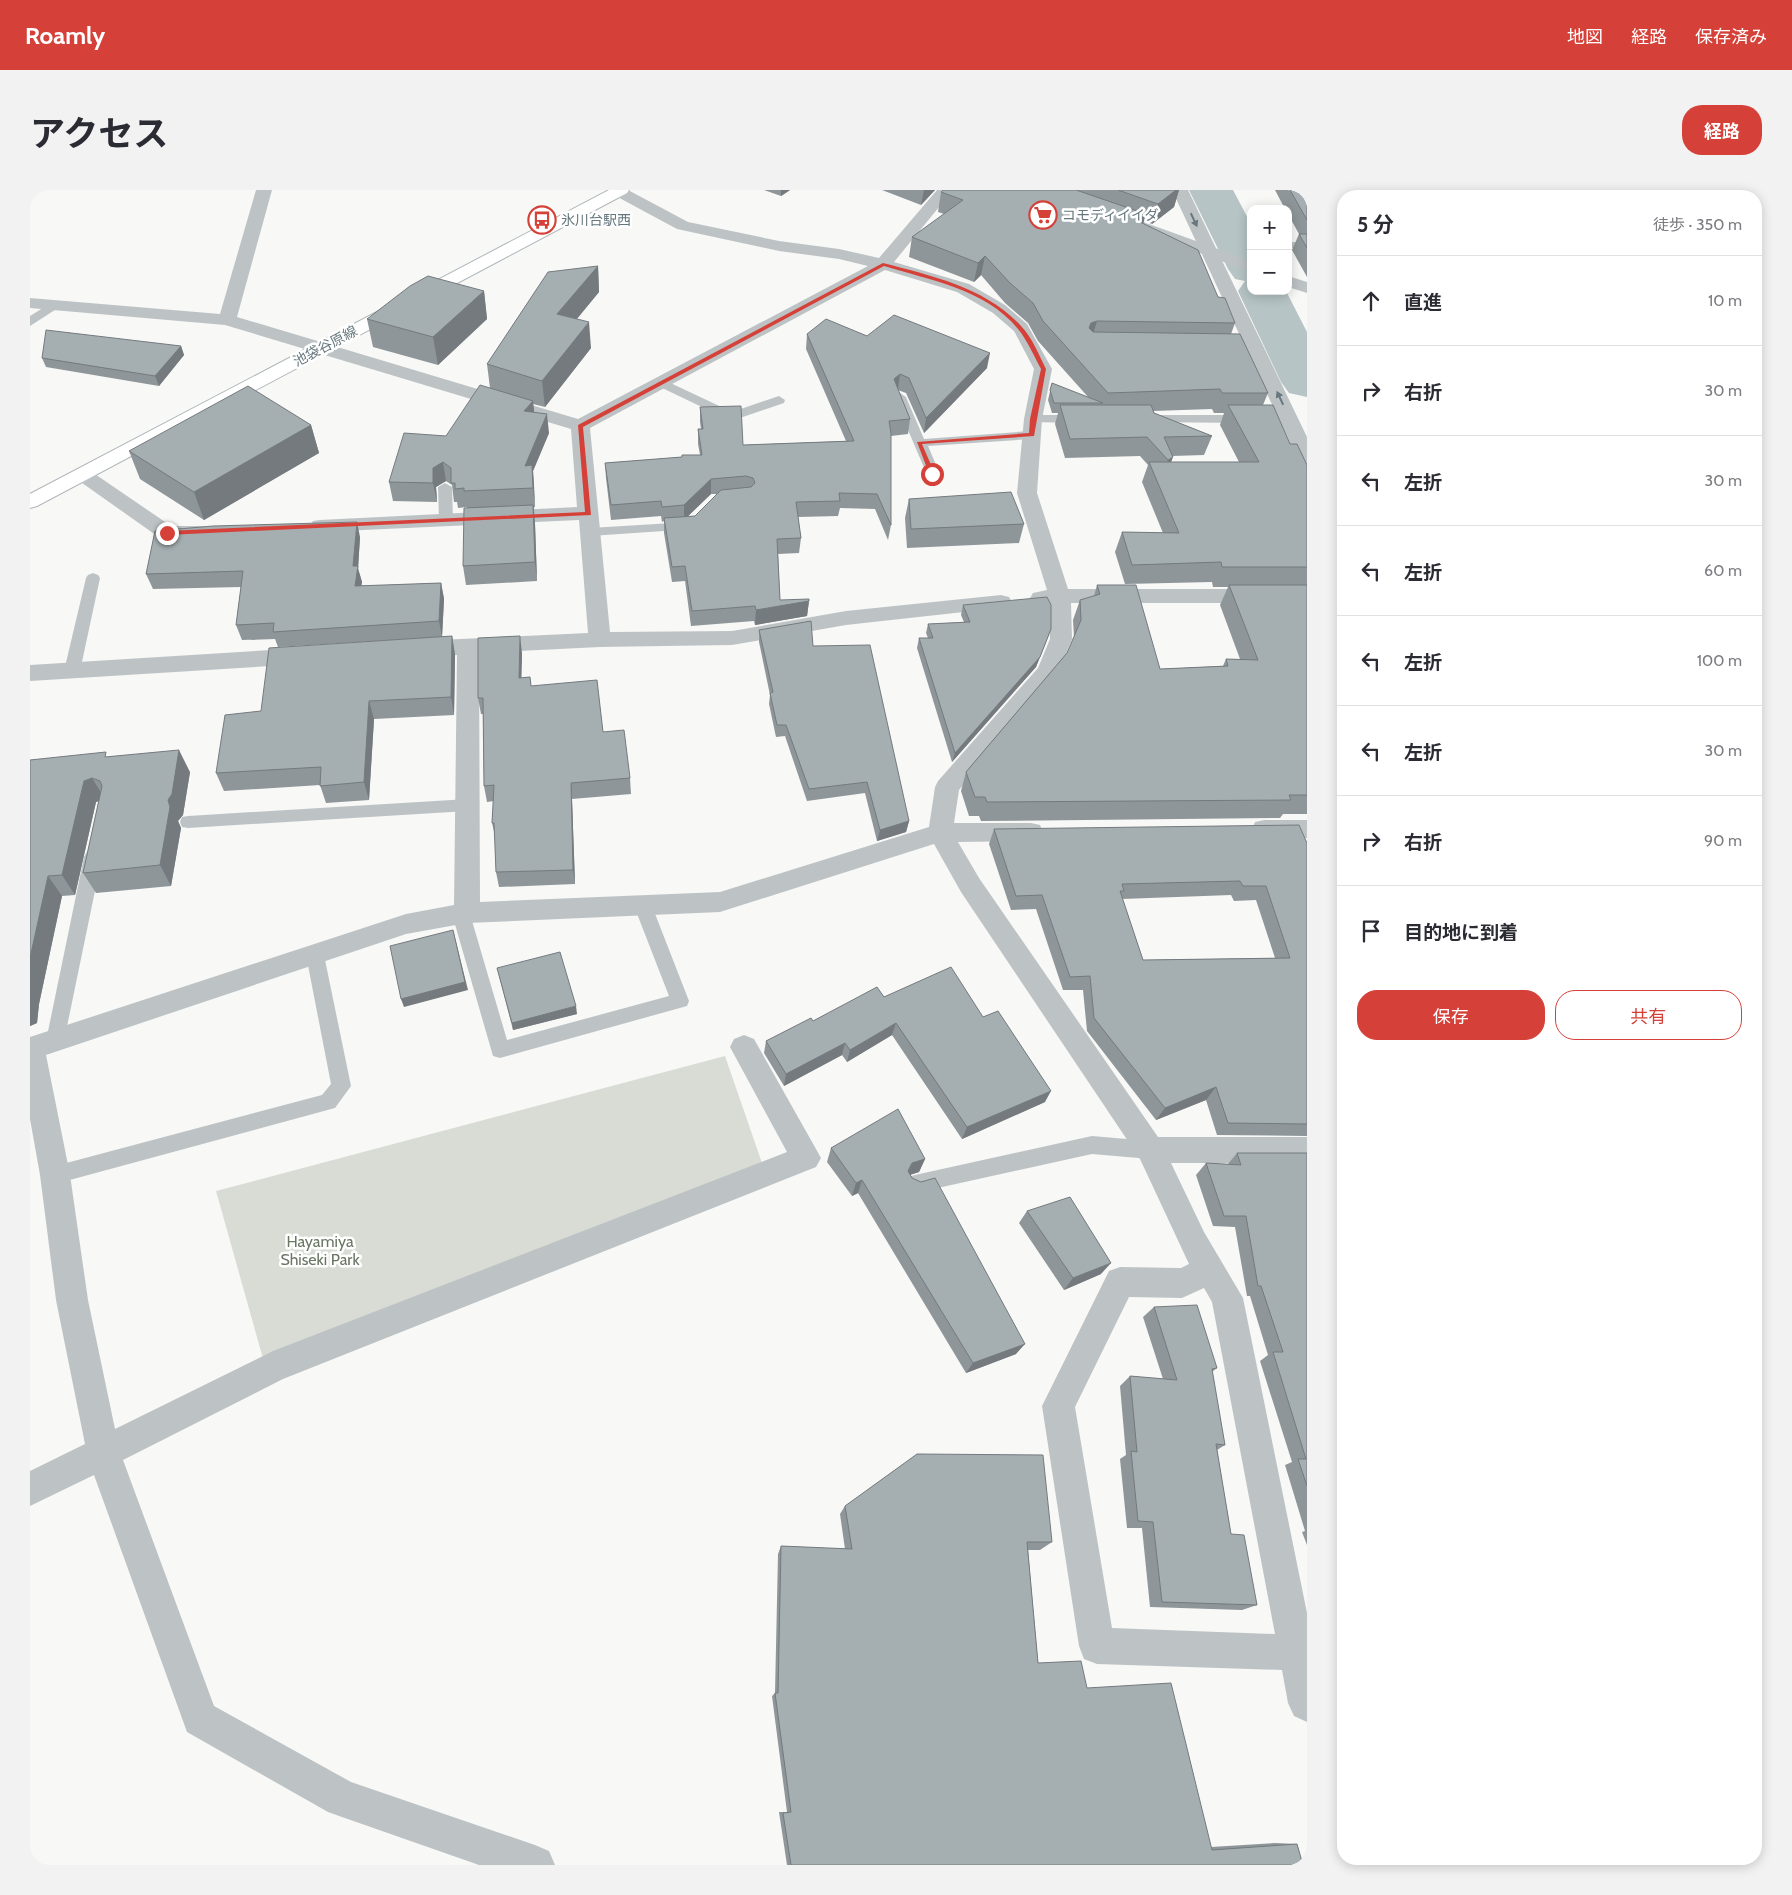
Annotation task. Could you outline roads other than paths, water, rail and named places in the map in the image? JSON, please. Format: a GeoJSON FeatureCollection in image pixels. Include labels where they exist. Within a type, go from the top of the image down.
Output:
{"type":"FeatureCollection","features":[{"type":"Feature","properties":{"kind":"main road","name":"池袋谷原線"},"geometry":{"type":"LineString","coordinates":[[30,502],[620,191]]}},
{"type":"Feature","properties":{"kind":"street"},"geometry":{"type":"LineString","coordinates":[[227,320],[264,190]]}},
{"type":"Feature","properties":{"kind":"street"},"geometry":{"type":"LineString","coordinates":[[30,303],[227,320],[580,426],[883,264],[945,190]]}},
{"type":"Feature","properties":{"kind":"street"},"geometry":{"type":"LineString","coordinates":[[1180,190],[1285,419],[1307,458]]}},
{"type":"Feature","properties":{"kind":"street"},"geometry":{"type":"LineString","coordinates":[[620,191],[683,226],[778,246],[839,254],[883,264],[963,288],[1000,308],[1020,328],[1044,369],[1032,427],[1027,493],[1060,596],[1061,639],[1048,671],[947,787],[940,833],[970,885],[1150,1150],[1193,1242],[1227,1298],[1302,1653],[1307,1703]]}},
{"type":"Feature","properties":{"kind":"street"},"geometry":{"type":"LineString","coordinates":[[1127,222],[1247,265]]}},
{"type":"Feature","properties":{"kind":"street"},"geometry":{"type":"LineString","coordinates":[[580,426],[600,640]]}},
{"type":"Feature","properties":{"kind":"street"},"geometry":{"type":"LineString","coordinates":[[82,474],[167,533],[217,531]]}},
{"type":"Feature","properties":{"kind":"street"},"geometry":{"type":"LineString","coordinates":[[297,527],[446,520],[589,523]]}},
{"type":"Feature","properties":{"kind":"street"},"geometry":{"type":"LineString","coordinates":[[399,650],[468,645],[600,640],[732,638],[846,618],[1060,596],[1307,596]]}},
{"type":"Feature","properties":{"kind":"street"},"geometry":{"type":"LineString","coordinates":[[463,914],[468,805],[468,645]]}},
{"type":"Feature","properties":{"kind":"street"},"geometry":{"type":"LineString","coordinates":[[30,674],[320,655]]}},
{"type":"Feature","properties":{"kind":"street"},"geometry":{"type":"LineString","coordinates":[[1238,830],[1307,829]]}},
{"type":"Feature","properties":{"kind":"street"},"geometry":{"type":"LineString","coordinates":[[535,1865],[342,1798],[200,1719],[103,1452],[72,1300],[39,1047],[406,924],[463,914],[720,902],[940,833],[1059,832]]}},
{"type":"Feature","properties":{"kind":"street"},"geometry":{"type":"LineString","coordinates":[[30,1489],[273,1367],[806,1158],[744,1047]]}},
{"type":"Feature","properties":{"kind":"street"},"geometry":{"type":"LineString","coordinates":[[1150,1150],[1307,1150]]}},
{"type":"Feature","properties":{"kind":"street"},"geometry":{"type":"LineString","coordinates":[[1210,1270],[1182,1284],[1120,1282],[1058,1406],[1096,1646],[1302,1653]]}},
{"type":"Feature","properties":{"kind":"lane"},"geometry":{"type":"LineString","coordinates":[[1292,245],[1307,245]]}},
{"type":"Feature","properties":{"kind":"lane"},"geometry":{"type":"LineString","coordinates":[[30,322],[54,305]]}},
{"type":"Feature","properties":{"kind":"lane"},"geometry":{"type":"LineString","coordinates":[[662,383],[731,417],[779,400]]}},
{"type":"Feature","properties":{"kind":"lane"},"geometry":{"type":"LineString","coordinates":[[899,395],[932,474]]}},
{"type":"Feature","properties":{"kind":"lane"},"geometry":{"type":"LineString","coordinates":[[919,443],[1092,419]]}},
{"type":"Feature","properties":{"kind":"lane"},"geometry":{"type":"LineString","coordinates":[[1131,419],[1260,419]]}},
{"type":"Feature","properties":{"kind":"lane"},"geometry":{"type":"LineString","coordinates":[[445,487],[446,520]]}},
{"type":"Feature","properties":{"kind":"lane"},"geometry":{"type":"LineString","coordinates":[[589,523],[689,526],[696,519]]}},
{"type":"Feature","properties":{"kind":"lane"},"geometry":{"type":"LineString","coordinates":[[72,671],[93,578]]}},
{"type":"Feature","properties":{"kind":"lane"},"geometry":{"type":"LineString","coordinates":[[188,822],[468,805]]}},
{"type":"Feature","properties":{"kind":"lane"},"geometry":{"type":"LineString","coordinates":[[39,1047],[98,836]]}},
{"type":"Feature","properties":{"kind":"lane"},"geometry":{"type":"LineString","coordinates":[[463,914],[500,1050],[680,1001],[643,906]]}},
{"type":"Feature","properties":{"kind":"lane"},"geometry":{"type":"LineString","coordinates":[[55,1175],[328,1102],[341,1086],[315,955]]}},
{"type":"Feature","properties":{"kind":"lane"},"geometry":{"type":"LineString","coordinates":[[915,1184],[1092,1145],[1150,1150]]}},
{"type":"Feature","properties":{"kind":"waterway"},"geometry":{"type":"LineString","coordinates":[[1211,190],[1247,261]]}},
{"type":"Feature","properties":{"kind":"waterway"},"geometry":{"type":"LineString","coordinates":[[1264,295],[1307,382]]}},
{"type":"Feature","properties":{"kind":"place","name":"コモディイイダ"},"geometry":{"type":"Point","coordinates":[1043,215]}},
{"type":"Feature","properties":{"kind":"place","name":"氷川台駅西"},"geometry":{"type":"Point","coordinates":[542,220]}},
{"type":"Feature","properties":{"kind":"park label","name":"Hayamiya Shiseki Park"},"geometry":{"type":"Point","coordinates":[320,1250]}}]}
